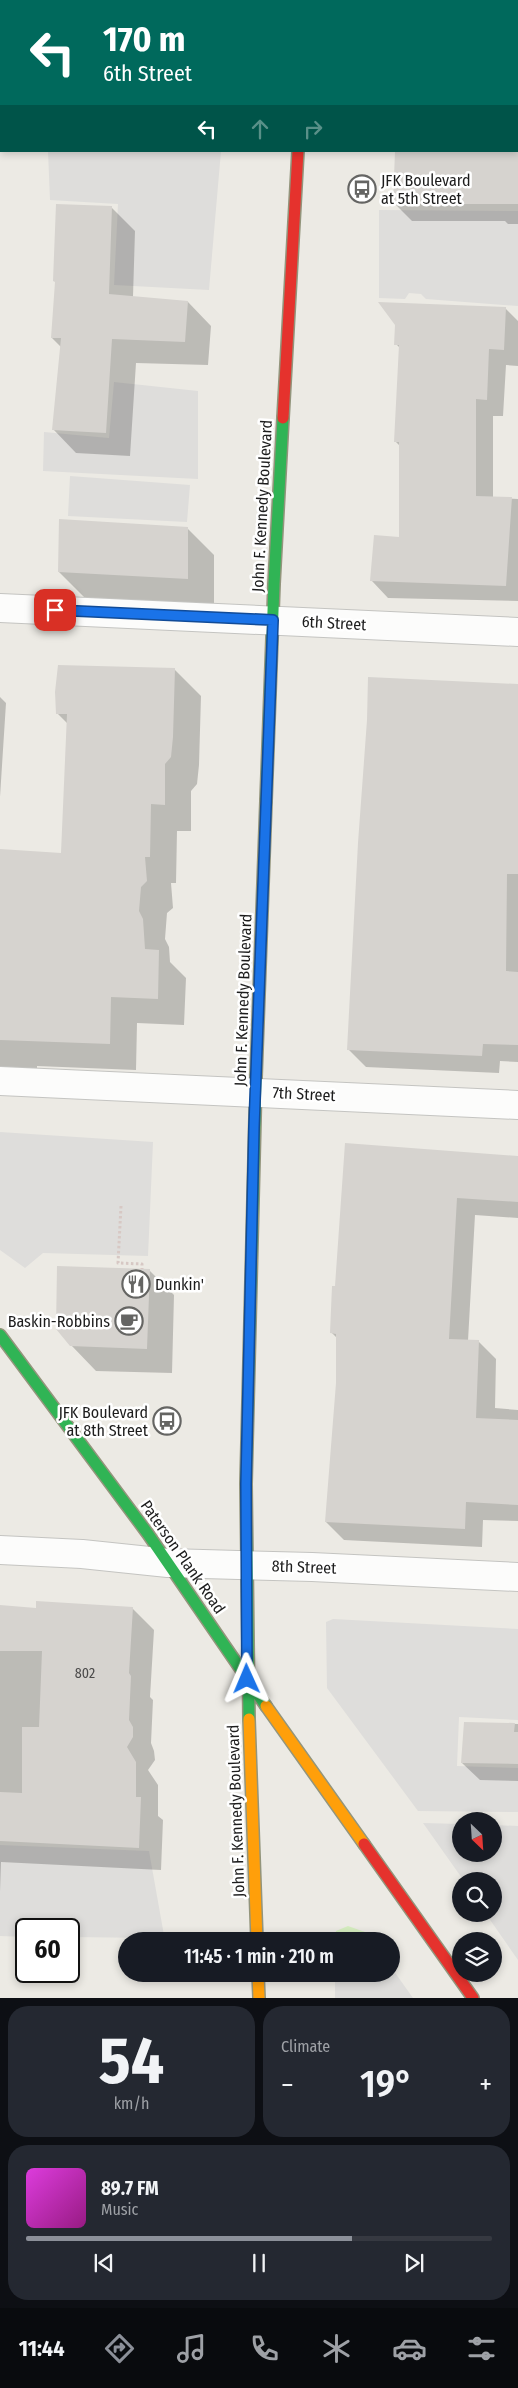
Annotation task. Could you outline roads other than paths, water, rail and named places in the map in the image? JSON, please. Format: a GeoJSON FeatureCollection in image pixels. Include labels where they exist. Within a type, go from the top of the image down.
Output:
{"type":"FeatureCollection","features":[{"type":"Feature","properties":{"kind":"main road","name":"John F. Kennedy Boulevard"},"geometry":{"type":"LineString","coordinates":[[257,1932],[247,1679],[245,1565],[256,1092],[273,620],[298,152]]}},
{"type":"Feature","properties":{"kind":"main road","name":"Paterson Plank Road"},"geometry":{"type":"LineString","coordinates":[[0,1335],[168,1562],[247,1679],[474,1998]]}},
{"type":"Feature","properties":{"kind":"main road"},"geometry":{"type":"LineString","coordinates":[[258,1982],[259,1998]]}},
{"type":"Feature","properties":{"kind":"street","name":"6th Street"},"geometry":{"type":"LineString","coordinates":[[0,608],[518,632]]}},
{"type":"Feature","properties":{"kind":"street","name":"7th Street"},"geometry":{"type":"LineString","coordinates":[[0,1082],[518,1105]]}},
{"type":"Feature","properties":{"kind":"street","name":"8th Street"},"geometry":{"type":"LineString","coordinates":[[0,1550],[82,1554],[168,1562],[518,1576]]}},
{"type":"Feature","properties":{"kind":"place","name":"JFK Boulevard at 5th Street"},"geometry":{"type":"Point","coordinates":[362,189]}},
{"type":"Feature","properties":{"kind":"place","name":"Dunkin'"},"geometry":{"type":"Point","coordinates":[136,1284]}},
{"type":"Feature","properties":{"kind":"place","name":"Baskin-Robbins"},"geometry":{"type":"Point","coordinates":[129,1321]}},
{"type":"Feature","properties":{"kind":"place","name":"JFK Boulevard at 8th Street"},"geometry":{"type":"Point","coordinates":[167,1421]}}]}
